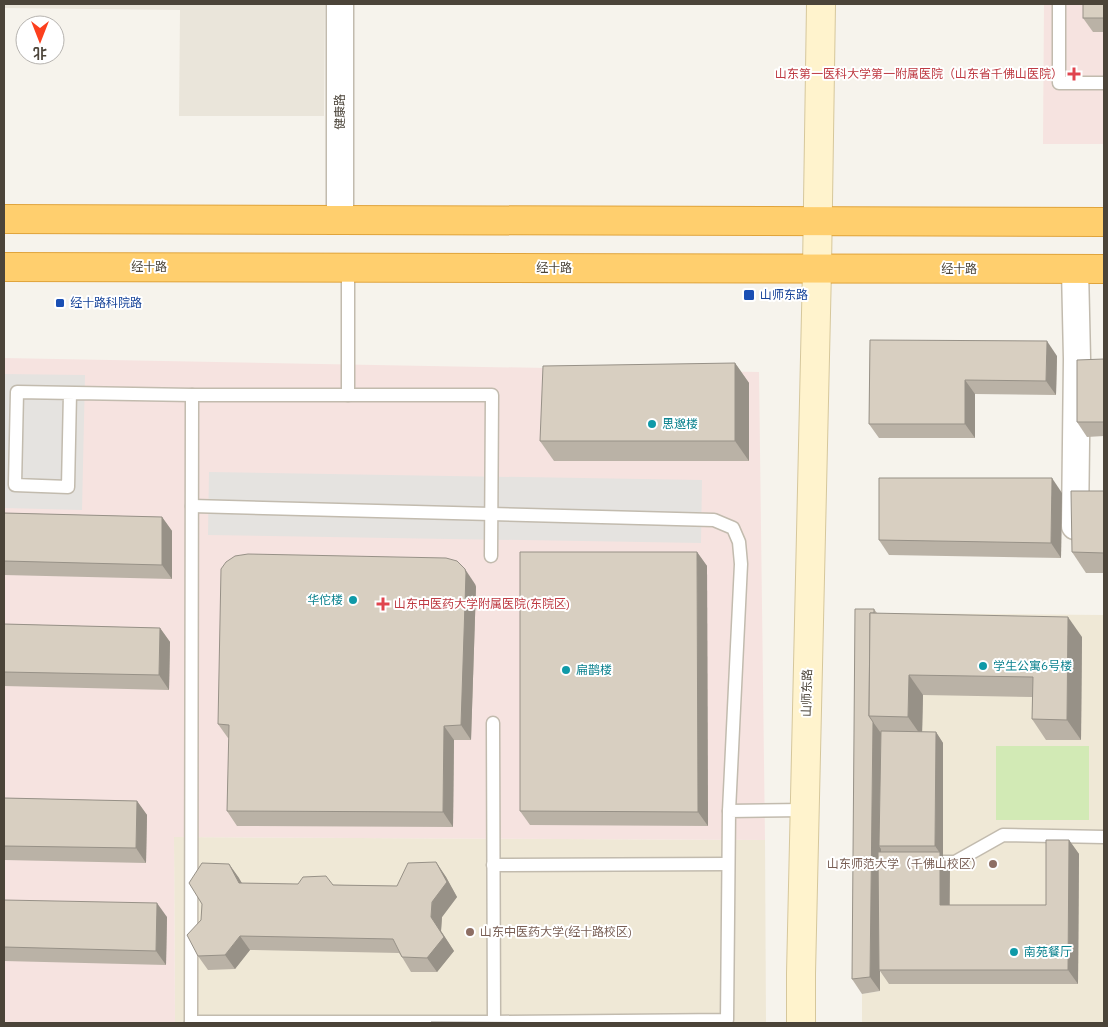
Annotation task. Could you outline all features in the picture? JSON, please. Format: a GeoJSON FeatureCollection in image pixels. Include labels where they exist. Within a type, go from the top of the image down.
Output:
{"type":"FeatureCollection","features":[{"type":"Feature","properties":{"kind":"highway"},"geometry":{"type":"LineString","coordinates":[[4,219],[1104,222]]}},
{"type":"Feature","properties":{"kind":"highway","name":"经十路"},"geometry":{"type":"LineString","coordinates":[[4,267],[1104,269]]}},
{"type":"Feature","properties":{"kind":"main road","name":"山师东路"},"geometry":{"type":"LineString","coordinates":[[801,1023],[804,810],[818,269],[820,4]]}},
{"type":"Feature","properties":{"kind":"street","name":"健康路"},"geometry":{"type":"LineString","coordinates":[[340,4],[340,220]]}},
{"type":"Feature","properties":{"kind":"street"},"geometry":{"type":"LineString","coordinates":[[1075,269],[1077,359],[1075,551]]}},
{"type":"Feature","properties":{"kind":"lane"},"geometry":{"type":"LineString","coordinates":[[1059,4],[1059,83],[1104,83]]}},
{"type":"Feature","properties":{"kind":"lane"},"geometry":{"type":"LineString","coordinates":[[348,268],[348,395]]}},
{"type":"Feature","properties":{"kind":"lane"},"geometry":{"type":"LineString","coordinates":[[70,393],[68,486],[15,486],[17,392],[192,395],[492,395],[491,556]]}},
{"type":"Feature","properties":{"kind":"lane"},"geometry":{"type":"LineString","coordinates":[[192,395],[191,1023],[727,1020],[729,811],[741,564],[739,542],[732,528],[714,520],[192,506]]}},
{"type":"Feature","properties":{"kind":"lane"},"geometry":{"type":"LineString","coordinates":[[493,723],[494,1022]]}},
{"type":"Feature","properties":{"kind":"lane"},"geometry":{"type":"LineString","coordinates":[[729,811],[804,810]]}},
{"type":"Feature","properties":{"kind":"lane"},"geometry":{"type":"LineString","coordinates":[[917,862],[955,862],[1003,835],[1104,837]]}},
{"type":"Feature","properties":{"kind":"lane"},"geometry":{"type":"LineString","coordinates":[[493,865],[728,864]]}},
{"type":"Feature","properties":{"kind":"shaded area"},"geometry":{"type":"Polygon","coordinates":[[[4,4],[325,4],[324,116],[179,116],[180,10],[4,8],[4,4]]]}},
{"type":"Feature","properties":{"kind":"shaded area","name":"山东第一医科大学第一附属医院（山东省千佛山医院）"},"geometry":{"type":"Polygon","coordinates":[[[1044,4],[1104,4],[1104,144],[1043,144],[1044,4]]]}},
{"type":"Feature","properties":{"kind":"shaded area","name":"山东中医药大学附属医院(东院区)"},"geometry":{"type":"Polygon","coordinates":[[[4,358],[759,372],[765,840],[174,837],[175,1023],[4,1023],[4,358]]]}},
{"type":"Feature","properties":{"kind":"shaded area"},"geometry":{"type":"Polygon","coordinates":[[[4,374],[85,375],[82,510],[4,508],[4,374]]]}},
{"type":"Feature","properties":{"kind":"shaded area"},"geometry":{"type":"Polygon","coordinates":[[[209,472],[702,480],[701,543],[208,535],[209,472]]]}},
{"type":"Feature","properties":{"kind":"shaded area","name":"山东师范大学（千佛山校区）"},"geometry":{"type":"Polygon","coordinates":[[[884,613],[1104,615],[1104,1023],[862,1023],[862,994],[880,991],[884,613]]]}},
{"type":"Feature","properties":{"kind":"shaded area","name":"山东中医药大学(经十路校区)"},"geometry":{"type":"Polygon","coordinates":[[[174,837],[765,840],[766,1023],[175,1023],[174,837]]]}},
{"type":"Feature","properties":{"kind":"green space"},"geometry":{"type":"Polygon","coordinates":[[[996,746],[1089,746],[1089,820],[996,820],[996,746]]]}},
{"type":"Feature","properties":{"kind":"building"},"geometry":{"type":"Polygon","coordinates":[[[1083,4],[1104,4],[1104,18],[1083,18],[1083,4]]]}},
{"type":"Feature","properties":{"kind":"building"},"geometry":{"type":"Polygon","coordinates":[[[870,340],[1047,341],[1046,381],[965,380],[965,424],[869,424],[870,340]]]}},
{"type":"Feature","properties":{"kind":"building"},"geometry":{"type":"Polygon","coordinates":[[[1104,359],[1104,422],[1077,422],[1077,360],[1104,359]]]}},
{"type":"Feature","properties":{"kind":"building","name":"思邈楼"},"geometry":{"type":"Polygon","coordinates":[[[735,363],[735,441],[540,441],[543,366],[735,363]]]}},
{"type":"Feature","properties":{"kind":"building"},"geometry":{"type":"Polygon","coordinates":[[[879,478],[1052,478],[1051,543],[879,540],[879,478]]]}},
{"type":"Feature","properties":{"kind":"building"},"geometry":{"type":"Polygon","coordinates":[[[1071,491],[1104,491],[1104,553],[1072,552],[1071,491]]]}},
{"type":"Feature","properties":{"kind":"building"},"geometry":{"type":"Polygon","coordinates":[[[4,513],[162,517],[162,565],[4,561],[4,513]]]}},
{"type":"Feature","properties":{"kind":"building","name":"扁鹊楼"},"geometry":{"type":"Polygon","coordinates":[[[520,552],[697,552],[698,812],[520,811],[520,552]]]}},
{"type":"Feature","properties":{"kind":"building"},"geometry":{"type":"Polygon","coordinates":[[[248,554],[446,558],[457,561],[465,569],[461,725],[444,726],[443,812],[227,811],[229,725],[218,724],[221,569],[226,562],[235,556],[248,554]]]}},
{"type":"Feature","properties":{"kind":"building"},"geometry":{"type":"Polygon","coordinates":[[[855,609],[874,609],[874,613],[870,613],[869,716],[873,722],[870,977],[852,979],[855,609]]]}},
{"type":"Feature","properties":{"kind":"building","name":"学生公寓6号楼"},"geometry":{"type":"Polygon","coordinates":[[[870,613],[1068,617],[1067,720],[1032,719],[1033,677],[909,675],[908,717],[869,716],[870,613]]]}},
{"type":"Feature","properties":{"kind":"building"},"geometry":{"type":"Polygon","coordinates":[[[4,624],[160,628],[159,675],[4,672],[4,624]]]}},
{"type":"Feature","properties":{"kind":"building"},"geometry":{"type":"Polygon","coordinates":[[[881,731],[936,732],[935,846],[879,846],[881,731]]]}},
{"type":"Feature","properties":{"kind":"building"},"geometry":{"type":"Polygon","coordinates":[[[4,798],[137,801],[136,848],[4,846],[4,798]]]}},
{"type":"Feature","properties":{"kind":"building"},"geometry":{"type":"Polygon","coordinates":[[[1046,840],[1069,840],[1068,970],[879,970],[878,852],[940,852],[940,905],[1046,905],[1046,840]]]}},
{"type":"Feature","properties":{"kind":"building"},"geometry":{"type":"Polygon","coordinates":[[[436,862],[447,882],[432,902],[431,917],[444,937],[427,958],[402,957],[393,939],[240,936],[225,955],[198,956],[187,935],[201,920],[202,904],[189,883],[202,863],[229,864],[239,883],[298,884],[303,877],[326,876],[333,885],[397,886],[408,863],[436,862]]]}},
{"type":"Feature","properties":{"kind":"building"},"geometry":{"type":"Polygon","coordinates":[[[4,900],[157,903],[156,951],[4,947],[4,900]]]}},
{"type":"Feature","properties":{"kind":"building"},"geometry":{"type":"Polygon","coordinates":[[[431,1022],[625,1023],[431,1023],[431,1022]]]}},
{"type":"Feature","properties":{"kind":"place","name":"山东第一医科大学第一附属医院（山东省千佛山医院）"},"geometry":{"type":"Point","coordinates":[1074,74]}},
{"type":"Feature","properties":{"kind":"place","name":"山师东路"},"geometry":{"type":"Point","coordinates":[749,295]}},
{"type":"Feature","properties":{"kind":"place","name":"经十路科院路"},"geometry":{"type":"Point","coordinates":[60,303]}},
{"type":"Feature","properties":{"kind":"place","name":"思邈楼"},"geometry":{"type":"Point","coordinates":[652,424]}},
{"type":"Feature","properties":{"kind":"place","name":"华佗楼"},"geometry":{"type":"Point","coordinates":[353,600]}},
{"type":"Feature","properties":{"kind":"place","name":"山东中医药大学附属医院(东院区)"},"geometry":{"type":"Point","coordinates":[383,604]}},
{"type":"Feature","properties":{"kind":"place","name":"学生公寓6号楼"},"geometry":{"type":"Point","coordinates":[983,666]}},
{"type":"Feature","properties":{"kind":"place","name":"扁鹊楼"},"geometry":{"type":"Point","coordinates":[566,670]}},
{"type":"Feature","properties":{"kind":"place","name":"山东师范大学（千佛山校区）"},"geometry":{"type":"Point","coordinates":[993,864]}},
{"type":"Feature","properties":{"kind":"place","name":"山东中医药大学(经十路校区)"},"geometry":{"type":"Point","coordinates":[470,932]}},
{"type":"Feature","properties":{"kind":"place","name":"南苑餐厅"},"geometry":{"type":"Point","coordinates":[1014,952]}}]}
